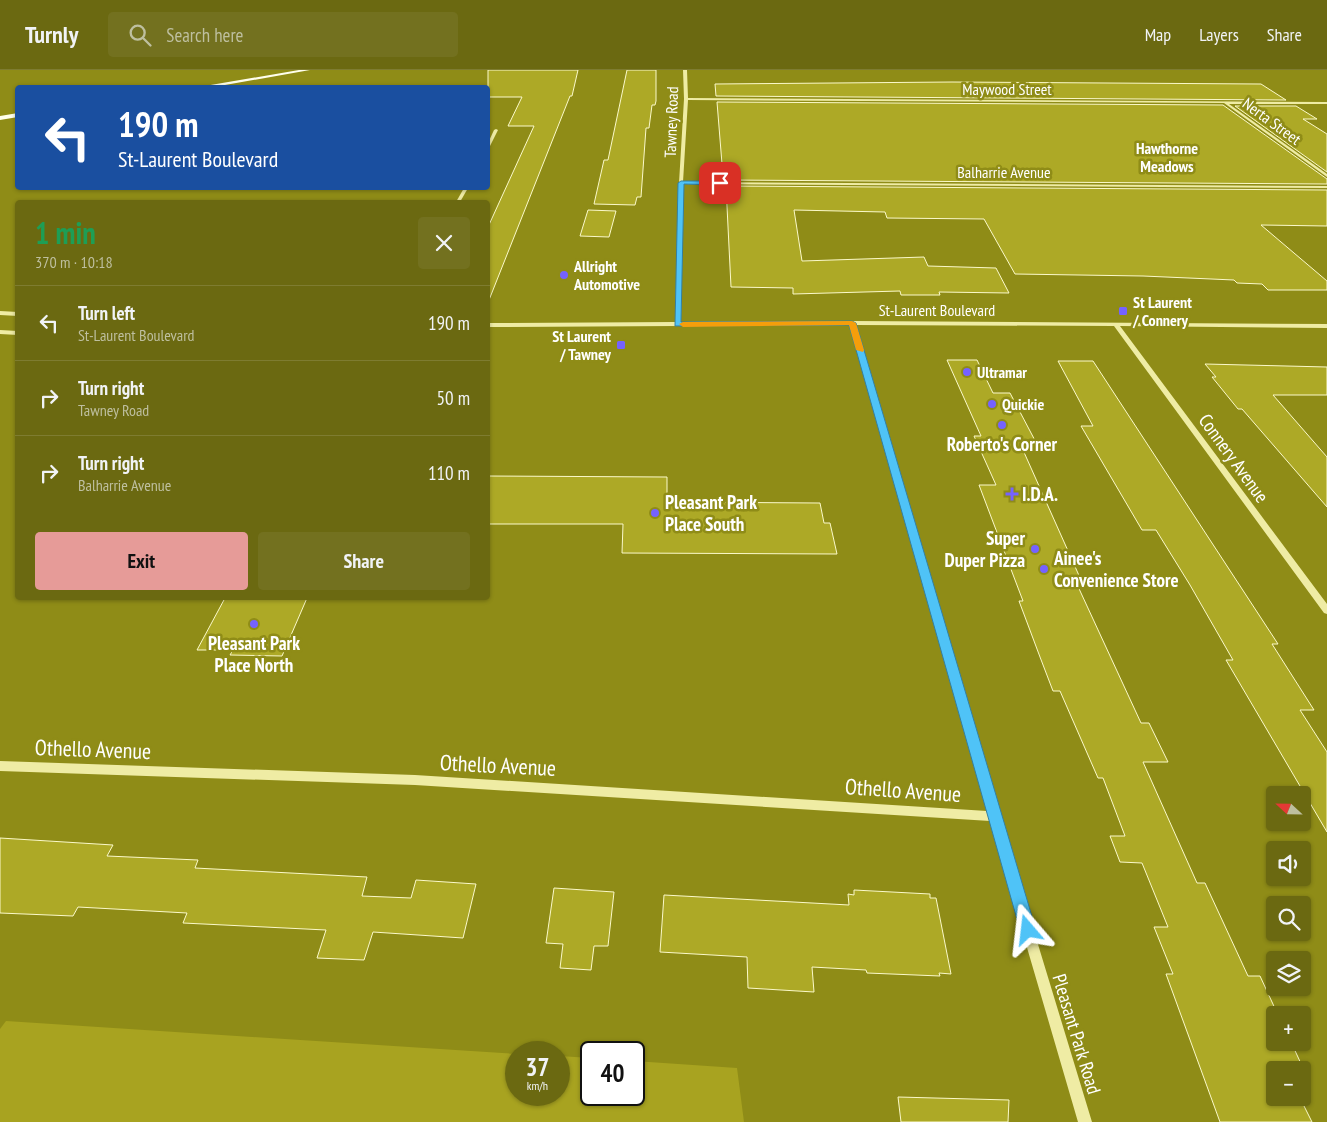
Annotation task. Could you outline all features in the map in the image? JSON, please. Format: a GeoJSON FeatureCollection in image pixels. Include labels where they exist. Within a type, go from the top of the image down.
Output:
{"type":"FeatureCollection","features":[{"type":"Feature","properties":{"kind":"main road"},"geometry":{"type":"LineString","coordinates":[[214,85],[308,70]]}},
{"type":"Feature","properties":{"kind":"main road"},"geometry":{"type":"LineString","coordinates":[[0,118],[15,116]]}},
{"type":"Feature","properties":{"kind":"street","name":"Tawney Road"},"geometry":{"type":"LineString","coordinates":[[678,324],[681,183],[686,99],[685,70]]}},
{"type":"Feature","properties":{"kind":"street","name":"Maywood Street"},"geometry":{"type":"LineString","coordinates":[[686,99],[1327,103]]}},
{"type":"Feature","properties":{"kind":"street","name":"Nerta Street"},"geometry":{"type":"LineString","coordinates":[[1226,103],[1327,176]]}},
{"type":"Feature","properties":{"kind":"street"},"geometry":{"type":"LineString","coordinates":[[490,142],[496,130]]}},
{"type":"Feature","properties":{"kind":"street","name":"Balharrie Avenue"},"geometry":{"type":"LineString","coordinates":[[681,183],[1327,187]]}},
{"type":"Feature","properties":{"kind":"street"},"geometry":{"type":"LineString","coordinates":[[0,313],[15,314]]}},
{"type":"Feature","properties":{"kind":"street","name":"St-Laurent Boulevard"},"geometry":{"type":"LineString","coordinates":[[490,325],[852,323],[1327,326]]}},
{"type":"Feature","properties":{"kind":"street","name":"Pleasant Park Road"},"geometry":{"type":"LineString","coordinates":[[852,323],[994,816],[1085,1122]]}},
{"type":"Feature","properties":{"kind":"street","name":"Connery Avenue"},"geometry":{"type":"LineString","coordinates":[[1115,324],[1327,611]]}},
{"type":"Feature","properties":{"kind":"street"},"geometry":{"type":"LineString","coordinates":[[0,332],[15,332]]}},
{"type":"Feature","properties":{"kind":"street","name":"Othello Avenue"},"geometry":{"type":"LineString","coordinates":[[0,766],[415,780],[994,816]]}},
{"type":"Feature","properties":{"kind":"shaded area"},"geometry":{"type":"Polygon","coordinates":[[[6,1021],[505,1053],[505,1106],[570,1106],[570,1057],[580,1057],[580,1106],[645,1106],[645,1062],[737,1068],[744,1122],[0,1122],[0,1029],[6,1021]]]}},
{"type":"Feature","properties":{"kind":"building"},"geometry":{"type":"Polygon","coordinates":[[[488,70],[578,70],[572,96],[570,96],[490,297],[490,223],[534,126],[508,126],[522,97],[490,97],[490,85],[488,85],[488,70]]]}},
{"type":"Feature","properties":{"kind":"building"},"geometry":{"type":"Polygon","coordinates":[[[627,70],[656,70],[656,101],[655,105],[652,105],[649,128],[646,128],[641,197],[637,197],[635,205],[594,204],[604,160],[608,160],[627,70]]]}},
{"type":"Feature","properties":{"kind":"building"},"geometry":{"type":"Polygon","coordinates":[[[952,82],[1261,84],[1286,100],[716,96],[715,84],[952,82]]]}},
{"type":"Feature","properties":{"kind":"building"},"geometry":{"type":"Polygon","coordinates":[[[717,102],[1223,105],[1327,179],[1327,184],[725,180],[717,102]]]}},
{"type":"Feature","properties":{"kind":"building"},"geometry":{"type":"Polygon","coordinates":[[[1235,106],[1296,106],[1317,119],[1303,119],[1327,134],[1327,172],[1235,106]]]}},
{"type":"Feature","properties":{"kind":"building"},"geometry":{"type":"Polygon","coordinates":[[[726,186],[1327,190],[1327,226],[1261,225],[1327,281],[1327,290],[1268,290],[1262,284],[1237,283],[1234,280],[1143,276],[1015,274],[984,219],[887,218],[885,212],[794,210],[802,261],[924,257],[928,266],[996,268],[1009,293],[939,292],[940,295],[901,295],[900,291],[793,294],[793,288],[731,287],[726,186]]]}},
{"type":"Feature","properties":{"kind":"building"},"geometry":{"type":"Polygon","coordinates":[[[588,210],[616,211],[609,237],[580,236],[588,210]]]}},
{"type":"Feature","properties":{"kind":"building"},"geometry":{"type":"Polygon","coordinates":[[[947,360],[977,360],[993,393],[1010,393],[1040,450],[1023,450],[1081,580],[1075,580],[1141,723],[1149,723],[1168,762],[1143,762],[1197,883],[1205,883],[1248,976],[1260,976],[1266,989],[1266,996],[1269,996],[1274,1006],[1266,1006],[1266,1051],[1295,1051],[1300,1061],[1266,1061],[1266,1106],[1304,1106],[1312,1122],[1220,1122],[1166,974],[1173,974],[1154,927],[1168,927],[1142,863],[1120,862],[1110,836],[1125,836],[1103,778],[1098,778],[1060,691],[1053,691],[1019,601],[1023,601],[979,485],[996,485],[974,436],[981,436],[947,360]]]}},
{"type":"Feature","properties":{"kind":"building"},"geometry":{"type":"Polygon","coordinates":[[[1058,361],[1093,361],[1278,644],[1272,644],[1314,710],[1300,710],[1327,752],[1327,832],[1311,805],[1311,786],[1300,786],[1226,660],[1233,660],[1190,585],[1156,530],[1142,530],[1081,426],[1093,426],[1058,361]]]}},
{"type":"Feature","properties":{"kind":"building"},"geometry":{"type":"Polygon","coordinates":[[[1205,364],[1327,367],[1327,395],[1273,395],[1327,457],[1327,507],[1242,409],[1238,409],[1212,377],[1216,377],[1205,364]]]}},
{"type":"Feature","properties":{"kind":"building","name":"Pleasant Park Place South"},"geometry":{"type":"Polygon","coordinates":[[[490,476],[667,477],[667,502],[820,503],[824,523],[830,523],[837,554],[622,553],[623,524],[490,524],[490,476]]]}},
{"type":"Feature","properties":{"kind":"building","name":"Pleasant Park Place North"},"geometry":{"type":"Polygon","coordinates":[[[224,600],[306,600],[282,656],[230,655],[233,650],[197,650],[224,600]]]}},
{"type":"Feature","properties":{"kind":"building"},"geometry":{"type":"Polygon","coordinates":[[[0,838],[113,845],[107,856],[198,860],[195,868],[367,877],[362,896],[411,898],[416,880],[476,884],[463,938],[373,932],[364,960],[317,958],[326,930],[183,923],[187,913],[78,907],[73,916],[0,913],[0,838]]]}},
{"type":"Feature","properties":{"kind":"building"},"geometry":{"type":"Polygon","coordinates":[[[554,888],[614,892],[608,946],[594,946],[591,970],[560,968],[563,944],[546,943],[554,888]]]}},
{"type":"Feature","properties":{"kind":"building"},"geometry":{"type":"Polygon","coordinates":[[[854,890],[930,894],[930,898],[936,898],[951,974],[939,973],[940,976],[867,973],[866,970],[812,967],[814,992],[748,988],[747,957],[660,952],[664,895],[849,905],[848,894],[854,895],[854,890]]]}},
{"type":"Feature","properties":{"kind":"building"},"geometry":{"type":"Polygon","coordinates":[[[898,1097],[1009,1100],[1008,1122],[901,1122],[898,1097]]]}},
{"type":"Feature","properties":{"kind":"slow traffic"},"geometry":{"type":"LineString","coordinates":[[683,324],[852,323],[860,350]]}},
{"type":"Feature","properties":{"kind":"place","name":"Allright Automotive"},"geometry":{"type":"Point","coordinates":[564,275]}},
{"type":"Feature","properties":{"kind":"place","name":"St Laurent / Connery"},"geometry":{"type":"Point","coordinates":[1123,311]}},
{"type":"Feature","properties":{"kind":"place","name":"St Laurent / Tawney"},"geometry":{"type":"Point","coordinates":[621,345]}},
{"type":"Feature","properties":{"kind":"place","name":"Ultramar"},"geometry":{"type":"Point","coordinates":[967,372]}},
{"type":"Feature","properties":{"kind":"place","name":"Quickie"},"geometry":{"type":"Point","coordinates":[992,404]}},
{"type":"Feature","properties":{"kind":"place","name":"Roberto's Corner"},"geometry":{"type":"Point","coordinates":[1002,425]}},
{"type":"Feature","properties":{"kind":"place","name":"I.D.A."},"geometry":{"type":"Point","coordinates":[1012,494]}},
{"type":"Feature","properties":{"kind":"place","name":"Pleasant Park Place South"},"geometry":{"type":"Point","coordinates":[655,513]}},
{"type":"Feature","properties":{"kind":"place","name":"Super Duper Pizza"},"geometry":{"type":"Point","coordinates":[1035,549]}},
{"type":"Feature","properties":{"kind":"place","name":"Ainee's Convenience Store"},"geometry":{"type":"Point","coordinates":[1044,569]}},
{"type":"Feature","properties":{"kind":"place","name":"Pleasant Park Place North"},"geometry":{"type":"Point","coordinates":[254,624]}},
{"type":"Feature","properties":{"kind":"district","name":"Hawthorne Meadows"},"geometry":{"type":"Point","coordinates":[1167,157]}},
{"type":"Feature","properties":{"kind":"route"},"geometry":{"type":"LineString","coordinates":[[720,183],[681,183],[678,324],[852,323],[1028,930]]}}]}
